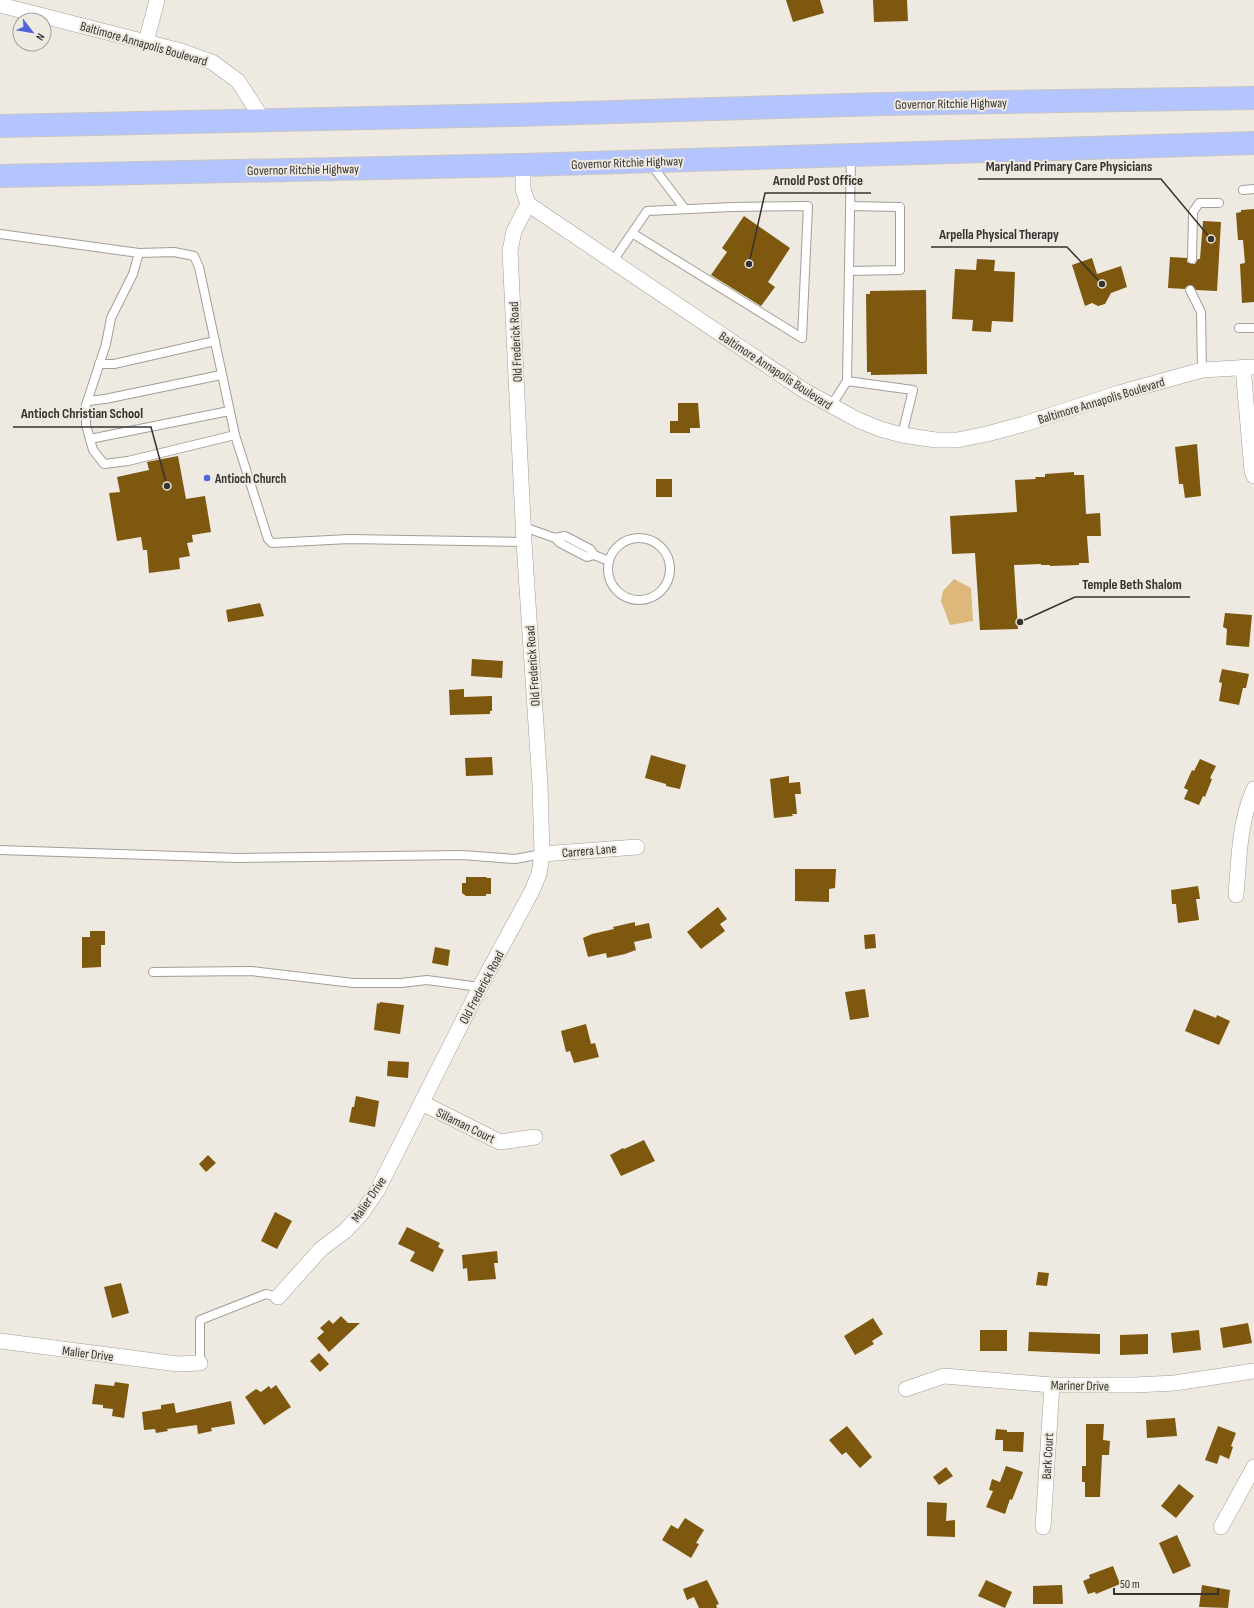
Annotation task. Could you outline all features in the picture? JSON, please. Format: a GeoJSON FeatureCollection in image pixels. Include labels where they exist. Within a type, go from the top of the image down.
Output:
{"type":"FeatureCollection","features":[{"type":"Feature","properties":{"kind":"highway","name":"Governor Ritchie Highway"},"geometry":{"type":"LineString","coordinates":[[0,126],[514,115],[891,104],[1254,98]]}},
{"type":"Feature","properties":{"kind":"highway","name":"Governor Ritchie Highway"},"geometry":{"type":"LineString","coordinates":[[0,176],[524,165],[1254,143]]}},
{"type":"Feature","properties":{"kind":"street"},"geometry":{"type":"LineString","coordinates":[[146,42],[157,0]]}},
{"type":"Feature","properties":{"kind":"street","name":"Baltimore Annapolis Boulevard"},"geometry":{"type":"LineString","coordinates":[[0,5],[181,51],[212,62],[238,82],[263,120]]}},
{"type":"Feature","properties":{"kind":"street"},"geometry":{"type":"LineString","coordinates":[[524,165],[523,189],[528,204]]}},
{"type":"Feature","properties":{"kind":"street","name":"Baltimore Annapolis Boulevard"},"geometry":{"type":"LineString","coordinates":[[528,204],[805,391],[831,406],[880,429],[902,435],[936,440],[957,440],[988,434],[1024,424],[1119,392],[1202,370],[1248,367]]}},
{"type":"Feature","properties":{"kind":"street","name":"Old Frederick Road"},"geometry":{"type":"LineString","coordinates":[[422,1103],[480,987],[532,891],[539,874],[542,854],[540,785],[524,534],[510,251],[514,231],[528,204]]}},
{"type":"Feature","properties":{"kind":"street"},"geometry":{"type":"LineString","coordinates":[[1248,367],[1252,471],[1254,476]]}},
{"type":"Feature","properties":{"kind":"street"},"geometry":{"type":"LineString","coordinates":[[1236,895],[1242,832],[1254,789]]}},
{"type":"Feature","properties":{"kind":"street","name":"Carrera Lane"},"geometry":{"type":"LineString","coordinates":[[542,854],[637,847]]}},
{"type":"Feature","properties":{"kind":"street","name":"Sillaman Court"},"geometry":{"type":"LineString","coordinates":[[422,1103],[500,1142],[535,1137]]}},
{"type":"Feature","properties":{"kind":"street","name":"Malier Drive"},"geometry":{"type":"LineString","coordinates":[[278,1297],[321,1249],[345,1231],[361,1214],[377,1191],[422,1103]]}},
{"type":"Feature","properties":{"kind":"street","name":"Malier Drive"},"geometry":{"type":"LineString","coordinates":[[0,1341],[178,1364],[200,1363]]}},
{"type":"Feature","properties":{"kind":"street","name":"Mariner Drive"},"geometry":{"type":"LineString","coordinates":[[906,1389],[944,1376],[1052,1385],[1135,1385],[1175,1383],[1254,1371]]}},
{"type":"Feature","properties":{"kind":"street","name":"Bark Court"},"geometry":{"type":"LineString","coordinates":[[1043,1527],[1052,1385]]}},
{"type":"Feature","properties":{"kind":"street"},"geometry":{"type":"LineString","coordinates":[[1221,1527],[1254,1467]]}},
{"type":"Feature","properties":{"kind":"lane"},"geometry":{"type":"LineString","coordinates":[[831,406],[847,381],[850,155]]}},
{"type":"Feature","properties":{"kind":"lane"},"geometry":{"type":"LineString","coordinates":[[648,161],[685,209]]}},
{"type":"Feature","properties":{"kind":"lane"},"geometry":{"type":"LineString","coordinates":[[1243,190],[1254,190]]}},
{"type":"Feature","properties":{"kind":"lane"},"geometry":{"type":"LineString","coordinates":[[1192,259],[1193,212],[1199,203],[1219,203]]}},
{"type":"Feature","properties":{"kind":"lane"},"geometry":{"type":"LineString","coordinates":[[613,261],[632,233],[648,211],[732,207],[808,206],[802,338],[632,233]]}},
{"type":"Feature","properties":{"kind":"lane"},"geometry":{"type":"LineString","coordinates":[[849,271],[900,270],[900,206],[850,206]]}},
{"type":"Feature","properties":{"kind":"lane"},"geometry":{"type":"LineString","coordinates":[[0,234],[138,253],[174,252],[194,256],[199,267],[235,435],[268,539],[272,543],[349,539],[524,534],[555,538],[560,543],[587,557],[594,555],[609,561]]}},
{"type":"Feature","properties":{"kind":"lane"},"geometry":{"type":"LineString","coordinates":[[138,253],[133,274],[112,318],[86,405],[86,425],[93,450],[104,464],[128,461],[235,435]]}},
{"type":"Feature","properties":{"kind":"lane"},"geometry":{"type":"LineString","coordinates":[[1190,290],[1201,312],[1202,370]]}},
{"type":"Feature","properties":{"kind":"lane"},"geometry":{"type":"LineString","coordinates":[[1239,328],[1254,328]]}},
{"type":"Feature","properties":{"kind":"lane"},"geometry":{"type":"LineString","coordinates":[[99,364],[114,364],[215,341]]}},
{"type":"Feature","properties":{"kind":"lane"},"geometry":{"type":"LineString","coordinates":[[88,401],[105,399],[222,375]]}},
{"type":"Feature","properties":{"kind":"lane"},"geometry":{"type":"LineString","coordinates":[[847,381],[913,390],[902,435]]}},
{"type":"Feature","properties":{"kind":"lane"},"geometry":{"type":"LineString","coordinates":[[90,439],[229,411]]}},
{"type":"Feature","properties":{"kind":"lane"},"geometry":{"type":"LineString","coordinates":[[630,539],[645,539],[659,545],[666,553],[670,563],[670,574],[666,584],[660,592],[651,598],[642,600],[632,599],[622,596],[610,581],[608,571],[609,561],[613,551],[620,544],[630,539]]}},
{"type":"Feature","properties":{"kind":"lane"},"geometry":{"type":"LineString","coordinates":[[0,850],[238,858],[462,855],[515,859],[542,854]]}},
{"type":"Feature","properties":{"kind":"lane"},"geometry":{"type":"LineString","coordinates":[[153,972],[251,971],[352,983],[401,983],[427,980],[480,987]]}},
{"type":"Feature","properties":{"kind":"lane"},"geometry":{"type":"LineString","coordinates":[[200,1363],[200,1320],[266,1294],[278,1297]]}},
{"type":"Feature","properties":{"kind":"shaded area"},"geometry":{"type":"Polygon","coordinates":[[[954,579],[971,588],[973,621],[950,625],[941,601],[943,591],[954,579]]]}},
{"type":"Feature","properties":{"kind":"building"},"geometry":{"type":"Polygon","coordinates":[[[786,0],[820,0],[824,13],[793,22],[786,0]]]}},
{"type":"Feature","properties":{"kind":"building"},"geometry":{"type":"Polygon","coordinates":[[[873,0],[907,0],[908,21],[874,22],[873,0]]]}},
{"type":"Feature","properties":{"kind":"building"},"geometry":{"type":"Polygon","coordinates":[[[1254,209],[1254,302],[1242,303],[1240,264],[1245,263],[1243,240],[1238,240],[1236,213],[1241,212],[1241,210],[1254,209]]]}},
{"type":"Feature","properties":{"kind":"building"},"geometry":{"type":"Polygon","coordinates":[[[744,216],[790,248],[768,282],[775,287],[761,306],[711,275],[727,252],[722,248],[744,216]]]}},
{"type":"Feature","properties":{"kind":"building"},"geometry":{"type":"Polygon","coordinates":[[[1203,221],[1221,222],[1217,291],[1196,290],[1190,285],[1185,289],[1168,288],[1170,257],[1187,258],[1187,262],[1192,264],[1195,264],[1198,259],[1200,259],[1203,221]]]}},
{"type":"Feature","properties":{"kind":"building"},"geometry":{"type":"Polygon","coordinates":[[[1092,258],[1097,274],[1121,266],[1127,287],[1111,293],[1105,304],[1098,306],[1092,303],[1085,306],[1072,265],[1092,258]]]}},
{"type":"Feature","properties":{"kind":"building"},"geometry":{"type":"Polygon","coordinates":[[[977,259],[995,260],[994,271],[1015,272],[1013,322],[992,321],[991,332],[972,331],[973,320],[952,319],[955,269],[976,270],[977,259]]]}},
{"type":"Feature","properties":{"kind":"building"},"geometry":{"type":"Polygon","coordinates":[[[926,290],[927,374],[871,375],[871,372],[867,372],[866,294],[870,294],[870,291],[926,290]]]}},
{"type":"Feature","properties":{"kind":"building"},"geometry":{"type":"Polygon","coordinates":[[[678,403],[698,403],[700,428],[690,428],[690,433],[670,433],[670,421],[678,421],[678,403]]]}},
{"type":"Feature","properties":{"kind":"building"},"geometry":{"type":"Polygon","coordinates":[[[1197,444],[1201,496],[1185,498],[1183,484],[1179,484],[1175,447],[1197,444]]]}},
{"type":"Feature","properties":{"kind":"building"},"geometry":{"type":"Polygon","coordinates":[[[178,456],[186,499],[205,496],[211,532],[192,535],[193,542],[187,543],[190,556],[179,558],[180,569],[149,573],[147,550],[143,550],[141,537],[117,541],[109,493],[120,492],[117,477],[149,470],[147,462],[178,456]]]}},
{"type":"Feature","properties":{"kind":"building"},"geometry":{"type":"Polygon","coordinates":[[[1074,472],[1074,475],[1084,475],[1086,514],[1100,513],[1101,536],[1087,536],[1089,563],[1079,563],[1079,565],[1050,566],[1041,564],[1014,565],[1018,629],[980,630],[975,553],[952,554],[950,516],[1017,512],[1015,480],[1036,479],[1035,477],[1045,477],[1045,474],[1074,472]]]}},
{"type":"Feature","properties":{"kind":"building"},"geometry":{"type":"Polygon","coordinates":[[[656,479],[672,479],[672,497],[656,497],[656,479]]]}},
{"type":"Feature","properties":{"kind":"building"},"geometry":{"type":"Polygon","coordinates":[[[260,603],[264,616],[228,622],[226,610],[260,603]]]}},
{"type":"Feature","properties":{"kind":"building"},"geometry":{"type":"Polygon","coordinates":[[[1225,613],[1252,615],[1249,647],[1226,645],[1227,629],[1223,627],[1225,613]]]}},
{"type":"Feature","properties":{"kind":"building"},"geometry":{"type":"Polygon","coordinates":[[[472,659],[503,661],[502,678],[471,676],[472,659]]]}},
{"type":"Feature","properties":{"kind":"building"},"geometry":{"type":"Polygon","coordinates":[[[1222,669],[1249,674],[1246,688],[1243,688],[1239,705],[1219,701],[1222,683],[1219,682],[1222,669]]]}},
{"type":"Feature","properties":{"kind":"building"},"geometry":{"type":"Polygon","coordinates":[[[464,689],[464,697],[492,696],[492,711],[490,711],[490,714],[450,715],[449,690],[464,689]]]}},
{"type":"Feature","properties":{"kind":"building"},"geometry":{"type":"Polygon","coordinates":[[[651,755],[686,765],[680,789],[666,786],[666,784],[645,778],[651,755]]]}},
{"type":"Feature","properties":{"kind":"building"},"geometry":{"type":"Polygon","coordinates":[[[492,757],[493,775],[466,776],[465,758],[492,757]]]}},
{"type":"Feature","properties":{"kind":"building"},"geometry":{"type":"Polygon","coordinates":[[[1200,759],[1216,766],[1210,778],[1212,779],[1205,797],[1203,796],[1199,805],[1184,799],[1188,790],[1184,788],[1192,770],[1194,771],[1200,759]]]}},
{"type":"Feature","properties":{"kind":"building"},"geometry":{"type":"Polygon","coordinates":[[[789,776],[789,783],[800,782],[801,794],[795,794],[797,814],[792,814],[793,816],[774,818],[770,779],[789,776]]]}},
{"type":"Feature","properties":{"kind":"building"},"geometry":{"type":"Polygon","coordinates":[[[795,869],[836,869],[835,888],[829,889],[829,902],[795,901],[795,869]]]}},
{"type":"Feature","properties":{"kind":"building"},"geometry":{"type":"Polygon","coordinates":[[[466,877],[491,878],[491,894],[486,894],[486,896],[466,896],[462,893],[462,883],[466,883],[466,877]]]}},
{"type":"Feature","properties":{"kind":"building"},"geometry":{"type":"Polygon","coordinates":[[[1198,886],[1200,899],[1196,899],[1199,920],[1178,923],[1176,904],[1172,904],[1171,890],[1198,886]]]}},
{"type":"Feature","properties":{"kind":"building"},"geometry":{"type":"Polygon","coordinates":[[[718,907],[727,919],[720,924],[725,931],[701,949],[687,932],[718,907]]]}},
{"type":"Feature","properties":{"kind":"building"},"geometry":{"type":"Polygon","coordinates":[[[635,922],[635,926],[649,923],[652,938],[634,942],[636,950],[625,954],[607,958],[606,953],[588,957],[583,938],[592,934],[614,929],[613,927],[635,922]]]}},
{"type":"Feature","properties":{"kind":"building"},"geometry":{"type":"Polygon","coordinates":[[[90,931],[105,931],[105,945],[101,945],[101,967],[82,968],[82,937],[90,937],[90,931]]]}},
{"type":"Feature","properties":{"kind":"building"},"geometry":{"type":"Polygon","coordinates":[[[875,934],[876,948],[865,949],[864,935],[875,934]]]}},
{"type":"Feature","properties":{"kind":"building"},"geometry":{"type":"Polygon","coordinates":[[[435,947],[450,950],[448,966],[432,963],[435,947]]]}},
{"type":"Feature","properties":{"kind":"building"},"geometry":{"type":"Polygon","coordinates":[[[865,989],[869,1017],[850,1020],[845,992],[865,989]]]}},
{"type":"Feature","properties":{"kind":"building"},"geometry":{"type":"Polygon","coordinates":[[[380,1002],[404,1005],[400,1034],[374,1030],[377,1003],[379,1004],[380,1002]]]}},
{"type":"Feature","properties":{"kind":"building"},"geometry":{"type":"Polygon","coordinates":[[[1194,1009],[1216,1018],[1217,1015],[1230,1021],[1219,1045],[1185,1031],[1194,1009]]]}},
{"type":"Feature","properties":{"kind":"building"},"geometry":{"type":"Polygon","coordinates":[[[586,1024],[591,1044],[595,1043],[599,1057],[574,1063],[570,1051],[566,1052],[561,1031],[586,1024]]]}},
{"type":"Feature","properties":{"kind":"building"},"geometry":{"type":"Polygon","coordinates":[[[388,1061],[409,1062],[408,1078],[387,1076],[388,1061]]]}},
{"type":"Feature","properties":{"kind":"building"},"geometry":{"type":"Polygon","coordinates":[[[356,1096],[379,1101],[375,1127],[349,1122],[356,1096]]]}},
{"type":"Feature","properties":{"kind":"building"},"geometry":{"type":"Polygon","coordinates":[[[644,1140],[655,1161],[621,1176],[610,1155],[644,1140]]]}},
{"type":"Feature","properties":{"kind":"building"},"geometry":{"type":"Polygon","coordinates":[[[208,1155],[216,1163],[206,1172],[199,1164],[208,1155]]]}},
{"type":"Feature","properties":{"kind":"building"},"geometry":{"type":"Polygon","coordinates":[[[275,1212],[292,1221],[277,1249],[261,1241],[275,1212]]]}},
{"type":"Feature","properties":{"kind":"building"},"geometry":{"type":"Polygon","coordinates":[[[407,1227],[440,1243],[438,1247],[444,1250],[433,1272],[410,1261],[415,1252],[398,1244],[407,1227]]]}},
{"type":"Feature","properties":{"kind":"building"},"geometry":{"type":"Polygon","coordinates":[[[497,1251],[498,1263],[494,1263],[496,1279],[468,1281],[467,1268],[463,1269],[462,1255],[497,1251]]]}},
{"type":"Feature","properties":{"kind":"building"},"geometry":{"type":"Polygon","coordinates":[[[1038,1272],[1049,1273],[1047,1286],[1036,1285],[1038,1272]]]}},
{"type":"Feature","properties":{"kind":"building"},"geometry":{"type":"Polygon","coordinates":[[[121,1283],[129,1313],[112,1318],[104,1287],[121,1283]]]}},
{"type":"Feature","properties":{"kind":"building"},"geometry":{"type":"Polygon","coordinates":[[[341,1316],[348,1323],[360,1323],[329,1352],[317,1338],[324,1332],[320,1328],[329,1320],[333,1324],[341,1316]]]}},
{"type":"Feature","properties":{"kind":"building"},"geometry":{"type":"Polygon","coordinates":[[[873,1318],[883,1334],[872,1341],[874,1344],[855,1355],[844,1336],[873,1318]]]}},
{"type":"Feature","properties":{"kind":"building"},"geometry":{"type":"Polygon","coordinates":[[[1248,1323],[1252,1343],[1223,1348],[1220,1328],[1248,1323]]]}},
{"type":"Feature","properties":{"kind":"building"},"geometry":{"type":"Polygon","coordinates":[[[980,1330],[1007,1330],[1007,1351],[980,1351],[980,1330]]]}},
{"type":"Feature","properties":{"kind":"building"},"geometry":{"type":"Polygon","coordinates":[[[1199,1330],[1201,1350],[1173,1353],[1171,1333],[1199,1330]]]}},
{"type":"Feature","properties":{"kind":"building"},"geometry":{"type":"Polygon","coordinates":[[[1029,1332],[1100,1334],[1100,1354],[1028,1351],[1029,1332]]]}},
{"type":"Feature","properties":{"kind":"building"},"geometry":{"type":"Polygon","coordinates":[[[1148,1334],[1148,1354],[1120,1355],[1120,1335],[1148,1334]]]}},
{"type":"Feature","properties":{"kind":"building"},"geometry":{"type":"Polygon","coordinates":[[[319,1353],[329,1364],[320,1372],[310,1361],[319,1353]]]}},
{"type":"Feature","properties":{"kind":"building"},"geometry":{"type":"Polygon","coordinates":[[[115,1382],[129,1384],[124,1418],[112,1416],[113,1409],[103,1408],[103,1405],[92,1404],[95,1384],[114,1386],[115,1382]]]}},
{"type":"Feature","properties":{"kind":"building"},"geometry":{"type":"Polygon","coordinates":[[[276,1385],[291,1407],[264,1425],[245,1397],[256,1389],[261,1392],[269,1386],[271,1389],[276,1385]]]}},
{"type":"Feature","properties":{"kind":"building"},"geometry":{"type":"Polygon","coordinates":[[[231,1401],[235,1424],[211,1428],[212,1431],[198,1434],[197,1425],[167,1429],[168,1431],[156,1433],[155,1429],[144,1430],[142,1412],[161,1409],[161,1405],[174,1403],[176,1413],[231,1401]]]}},
{"type":"Feature","properties":{"kind":"building"},"geometry":{"type":"Polygon","coordinates":[[[1175,1418],[1177,1436],[1147,1438],[1146,1420],[1175,1418]]]}},
{"type":"Feature","properties":{"kind":"building"},"geometry":{"type":"Polygon","coordinates":[[[1086,1424],[1104,1424],[1103,1440],[1110,1441],[1109,1455],[1102,1455],[1100,1497],[1085,1497],[1085,1482],[1082,1482],[1082,1466],[1086,1466],[1086,1424]]]}},
{"type":"Feature","properties":{"kind":"building"},"geometry":{"type":"Polygon","coordinates":[[[847,1426],[872,1457],[860,1468],[846,1452],[842,1455],[829,1440],[847,1426]]]}},
{"type":"Feature","properties":{"kind":"building"},"geometry":{"type":"Polygon","coordinates":[[[1218,1426],[1236,1433],[1231,1446],[1233,1447],[1229,1459],[1220,1455],[1217,1464],[1205,1460],[1218,1426]]]}},
{"type":"Feature","properties":{"kind":"building"},"geometry":{"type":"Polygon","coordinates":[[[996,1429],[1007,1430],[1007,1432],[1024,1432],[1023,1452],[1003,1451],[1003,1440],[995,1440],[996,1429]]]}},
{"type":"Feature","properties":{"kind":"building"},"geometry":{"type":"Polygon","coordinates":[[[1006,1466],[1023,1472],[1012,1500],[1010,1499],[1005,1514],[986,1507],[993,1491],[989,1490],[992,1479],[1000,1482],[1006,1466]]]}},
{"type":"Feature","properties":{"kind":"building"},"geometry":{"type":"Polygon","coordinates":[[[946,1467],[953,1476],[939,1485],[933,1477],[946,1467]]]}},
{"type":"Feature","properties":{"kind":"building"},"geometry":{"type":"Polygon","coordinates":[[[1179,1484],[1194,1496],[1176,1518],[1161,1506],[1179,1484]]]}},
{"type":"Feature","properties":{"kind":"building"},"geometry":{"type":"Polygon","coordinates":[[[927,1502],[947,1503],[946,1521],[955,1520],[955,1537],[927,1536],[927,1502]]]}},
{"type":"Feature","properties":{"kind":"building"},"geometry":{"type":"Polygon","coordinates":[[[685,1518],[704,1530],[696,1543],[699,1544],[691,1558],[662,1540],[671,1525],[678,1529],[685,1518]]]}},
{"type":"Feature","properties":{"kind":"building"},"geometry":{"type":"Polygon","coordinates":[[[1177,1535],[1191,1566],[1173,1574],[1159,1543],[1177,1535]]]}},
{"type":"Feature","properties":{"kind":"building"},"geometry":{"type":"Polygon","coordinates":[[[1113,1566],[1120,1584],[1096,1594],[1095,1592],[1088,1594],[1083,1581],[1090,1578],[1089,1575],[1113,1566]]]}},
{"type":"Feature","properties":{"kind":"building"},"geometry":{"type":"Polygon","coordinates":[[[707,1580],[719,1604],[716,1605],[717,1608],[699,1608],[694,1597],[687,1600],[683,1589],[707,1580]]]}},
{"type":"Feature","properties":{"kind":"building"},"geometry":{"type":"Polygon","coordinates":[[[986,1580],[1012,1592],[1005,1608],[978,1596],[986,1580]]]}},
{"type":"Feature","properties":{"kind":"building"},"geometry":{"type":"Polygon","coordinates":[[[1062,1585],[1063,1604],[1033,1604],[1033,1586],[1062,1585]]]}},
{"type":"Feature","properties":{"kind":"building"},"geometry":{"type":"Polygon","coordinates":[[[1202,1585],[1230,1590],[1228,1608],[1199,1607],[1202,1585]]]}},
{"type":"Feature","properties":{"kind":"place","name":"Maryland Primary Care Physicians"},"geometry":{"type":"Point","coordinates":[1211,239]}},
{"type":"Feature","properties":{"kind":"place","name":"Arnold Post Office"},"geometry":{"type":"Point","coordinates":[749,264]}},
{"type":"Feature","properties":{"kind":"place","name":"Arpella Physical Therapy"},"geometry":{"type":"Point","coordinates":[1102,284]}},
{"type":"Feature","properties":{"kind":"place","name":"Antioch Church"},"geometry":{"type":"Point","coordinates":[207,478]}},
{"type":"Feature","properties":{"kind":"place","name":"Antioch Christian School"},"geometry":{"type":"Point","coordinates":[167,486]}},
{"type":"Feature","properties":{"kind":"place","name":"Temple Beth Shalom"},"geometry":{"type":"Point","coordinates":[1020,622]}}]}
